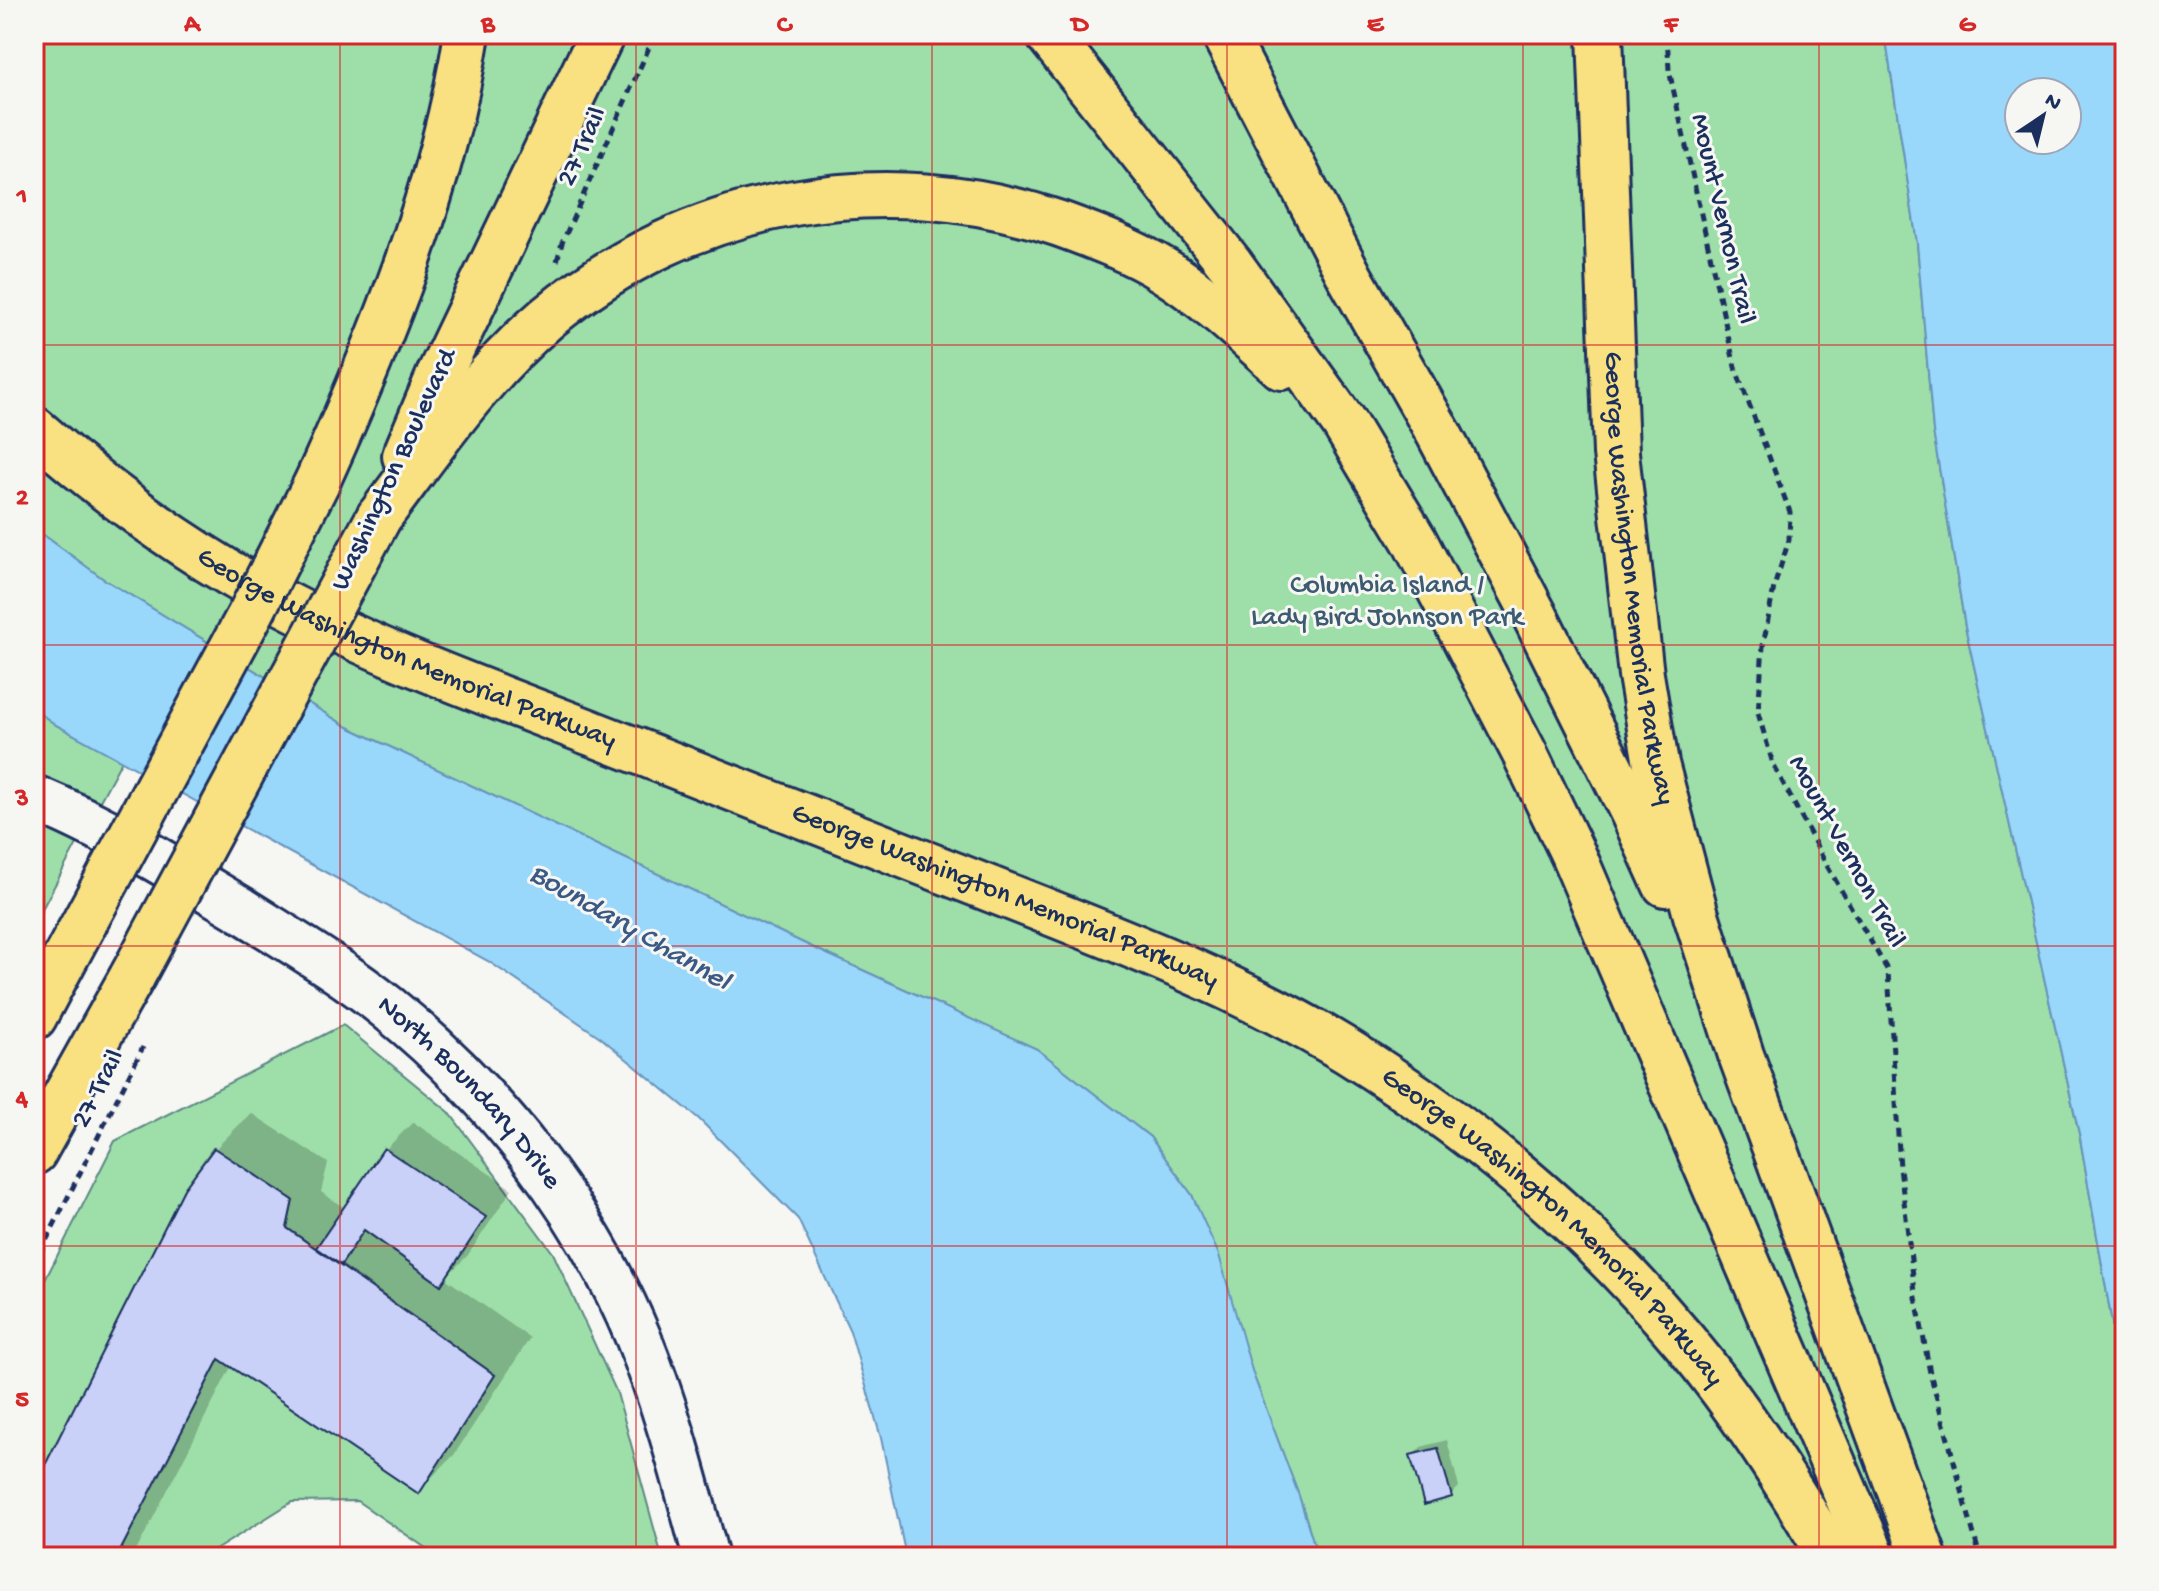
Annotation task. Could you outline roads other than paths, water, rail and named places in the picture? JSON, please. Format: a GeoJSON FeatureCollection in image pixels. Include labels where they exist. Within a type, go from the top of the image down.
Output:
{"type":"FeatureCollection","features":[{"type":"Feature","properties":{"kind":"highway"},"geometry":{"type":"LineString","coordinates":[[34,1017],[252,611],[317,482],[382,332],[417,234],[459,85],[467,34]]}},
{"type":"Feature","properties":{"kind":"highway","name":"Washington Boulevard"},"geometry":{"type":"LineString","coordinates":[[34,1152],[133,975],[379,517],[440,373],[602,34]]}},
{"type":"Feature","properties":{"kind":"highway"},"geometry":{"type":"LineString","coordinates":[[1048,34],[1231,265],[1344,423],[1414,540],[1573,854],[1873,1557]]}},
{"type":"Feature","properties":{"kind":"highway"},"geometry":{"type":"LineString","coordinates":[[1224,34],[1351,279],[1439,434],[1542,630],[1633,813],[1741,1055]]}},
{"type":"Feature","properties":{"kind":"highway","name":"George Washington Memorial Parkway"},"geometry":{"type":"LineString","coordinates":[[1600,34],[1616,453],[1641,675],[1656,764],[1675,842],[1741,1055],[1924,1557]]}},
{"type":"Feature","properties":{"kind":"highway"},"geometry":{"type":"LineString","coordinates":[[379,517],[477,389],[501,363],[548,318],[603,277],[680,236],[720,222],[788,205],[860,194],[957,199],[999,207],[1072,228],[1127,251],[1164,270],[1196,292],[1344,423]]}},
{"type":"Feature","properties":{"kind":"highway","name":"George Washington Memorial Parkway"},"geometry":{"type":"LineString","coordinates":[[34,429],[118,498],[171,535],[288,606],[347,634],[475,688],[1112,937],[1228,987],[1342,1048],[1409,1092],[1504,1163],[1641,1292],[1725,1393],[1785,1480],[1831,1557]]}},
{"type":"Feature","properties":{"kind":"highway"},"geometry":{"type":"LineString","coordinates":[[34,998],[68,953]]}},
{"type":"Feature","properties":{"kind":"highway"},"geometry":{"type":"LineString","coordinates":[[34,1186],[79,1072]]}},
{"type":"Feature","properties":{"kind":"street","name":"North Boundary Drive"},"geometry":{"type":"LineString","coordinates":[[34,798],[80,819],[203,887],[348,978],[426,1042],[466,1079],[502,1119],[562,1198],[590,1240],[614,1285],[656,1383],[706,1557]]}},
{"type":"Feature","properties":{"kind":"water"},"geometry":{"type":"Polygon","coordinates":[[[1885,34],[2125,34],[2125,1398],[2080,1138],[1965,626],[1933,431],[1917,243],[1885,34]]]}},
{"type":"Feature","properties":{"kind":"water","name":"Boundary Channel"},"geometry":{"type":"Polygon","coordinates":[[[34,528],[102,578],[348,727],[816,949],[1037,1049],[1150,1137],[1192,1195],[1219,1255],[1253,1374],[1299,1496],[1318,1557],[906,1557],[881,1438],[850,1331],[798,1219],[699,1119],[600,1037],[488,961],[56,725],[34,709],[34,528]]]}},
{"type":"Feature","properties":{"kind":"park label","name":"Columbia Island / Lady Bird Johnson Park"},"geometry":{"type":"Point","coordinates":[1387,602]}}]}
